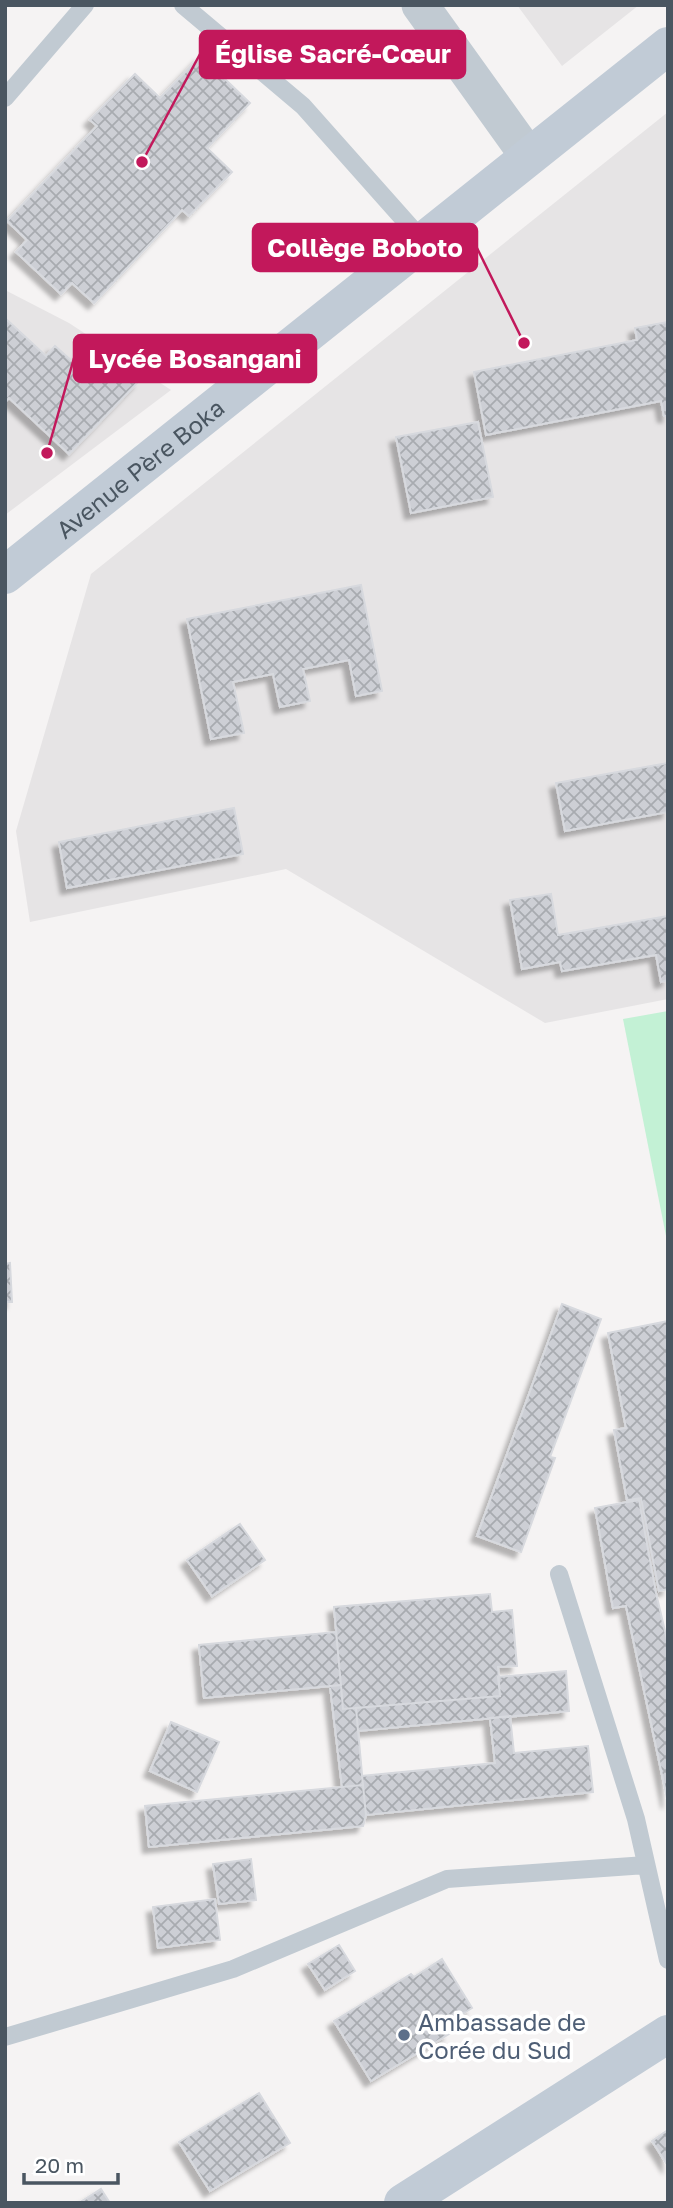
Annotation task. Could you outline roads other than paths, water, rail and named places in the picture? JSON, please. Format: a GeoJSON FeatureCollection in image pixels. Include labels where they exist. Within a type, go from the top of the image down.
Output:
{"type":"FeatureCollection","features":[{"type":"Feature","properties":{"kind":"street"},"geometry":{"type":"LineString","coordinates":[[420,5],[529,156]]}},
{"type":"Feature","properties":{"kind":"street","name":"Avenue Père Boka"},"geometry":{"type":"LineString","coordinates":[[5,575],[668,46]]}},
{"type":"Feature","properties":{"kind":"street"},"geometry":{"type":"LineString","coordinates":[[403,2203],[668,2034]]}},
{"type":"Feature","properties":{"kind":"lane"},"geometry":{"type":"LineString","coordinates":[[5,98],[85,5]]}},
{"type":"Feature","properties":{"kind":"lane"},"geometry":{"type":"LineString","coordinates":[[183,5],[303,106],[423,242]]}},
{"type":"Feature","properties":{"kind":"lane"},"geometry":{"type":"LineString","coordinates":[[559,1574],[636,1819],[668,1960]]}},
{"type":"Feature","properties":{"kind":"lane"},"geometry":{"type":"LineString","coordinates":[[5,2037],[233,1969],[447,1879],[646,1865]]}},
{"type":"Feature","properties":{"kind":"place","name":"Église Sacré-Cœur"},"geometry":{"type":"Point","coordinates":[142,162]}},
{"type":"Feature","properties":{"kind":"place","name":"Collège Boboto"},"geometry":{"type":"Point","coordinates":[524,343]}},
{"type":"Feature","properties":{"kind":"place","name":"Lycée Bosangani"},"geometry":{"type":"Point","coordinates":[47,453]}},
{"type":"Feature","properties":{"kind":"place","name":"Ambassade de Corée du Sud"},"geometry":{"type":"Point","coordinates":[404,2035]}}]}
